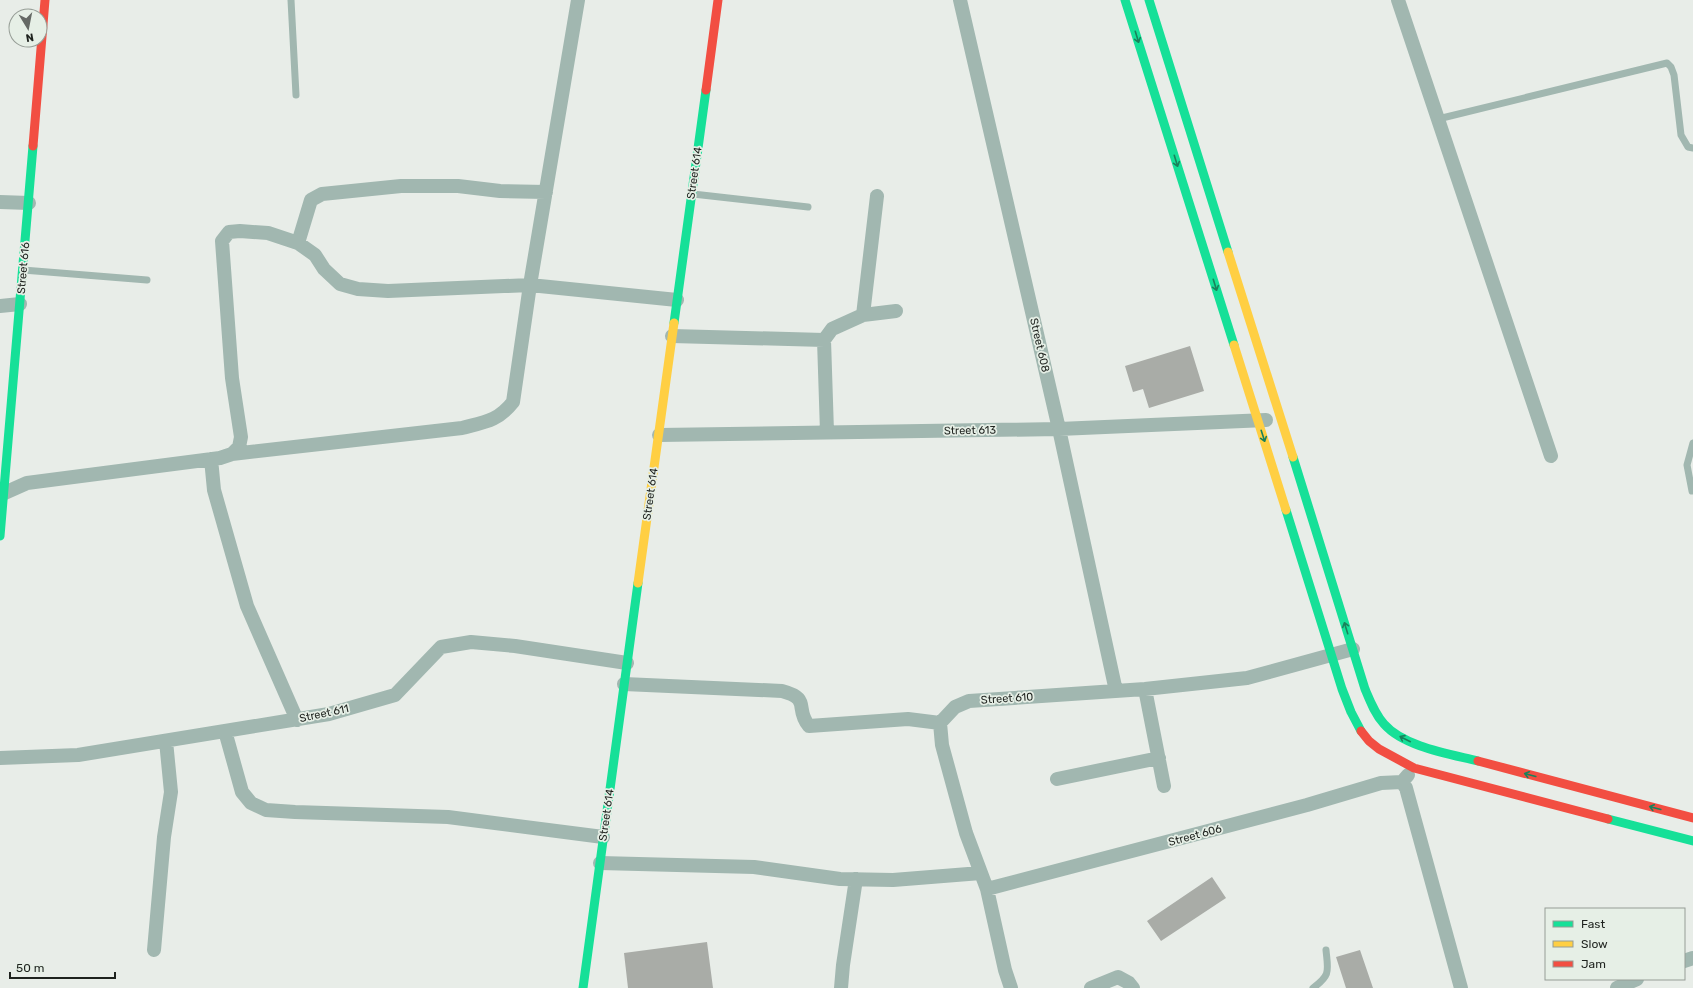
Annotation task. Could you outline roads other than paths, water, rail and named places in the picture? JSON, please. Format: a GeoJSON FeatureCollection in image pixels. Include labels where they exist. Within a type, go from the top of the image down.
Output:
{"type":"FeatureCollection","features":[{"type":"Feature","properties":{"kind":"main road","name":"Street 616"},"geometry":{"type":"LineString","coordinates":[[0,536],[2,495],[46,0]]}},
{"type":"Feature","properties":{"kind":"main road","name":"Street 614"},"geometry":{"type":"LineString","coordinates":[[583,988],[718,0]]}},
{"type":"Feature","properties":{"kind":"main road"},"geometry":{"type":"LineString","coordinates":[[1125,0],[1332,656],[1357,724],[1369,741],[1388,756],[1414,768],[1693,841]]}},
{"type":"Feature","properties":{"kind":"main road"},"geometry":{"type":"LineString","coordinates":[[1149,0],[1353,649],[1376,714],[1384,726],[1400,737],[1424,747],[1693,818]]}},
{"type":"Feature","properties":{"kind":"street"},"geometry":{"type":"LineString","coordinates":[[2,495],[27,483],[211,459],[232,454],[462,428],[490,421],[504,413],[513,402],[530,285],[578,0]]}},
{"type":"Feature","properties":{"kind":"street","name":"Street 608"},"geometry":{"type":"LineString","coordinates":[[960,0],[1059,429],[1116,691]]}},
{"type":"Feature","properties":{"kind":"street"},"geometry":{"type":"LineString","coordinates":[[1398,0],[1551,456]]}},
{"type":"Feature","properties":{"kind":"street"},"geometry":{"type":"LineString","coordinates":[[298,242],[311,200],[322,194],[351,190],[408,186],[458,186],[500,191],[546,192]]}},
{"type":"Feature","properties":{"kind":"street"},"geometry":{"type":"LineString","coordinates":[[863,315],[877,196]]}},
{"type":"Feature","properties":{"kind":"street"},"geometry":{"type":"LineString","coordinates":[[0,202],[28,203]]}},
{"type":"Feature","properties":{"kind":"street"},"geometry":{"type":"LineString","coordinates":[[232,454],[239,447],[241,437],[232,378],[222,241],[229,232],[240,230],[268,233],[298,242],[315,255],[324,269],[340,284],[358,289],[388,291],[530,285],[677,300]]}},
{"type":"Feature","properties":{"kind":"street"},"geometry":{"type":"LineString","coordinates":[[0,306],[20,304]]}},
{"type":"Feature","properties":{"kind":"street"},"geometry":{"type":"LineString","coordinates":[[827,432],[824,340],[832,329],[863,315],[896,311]]}},
{"type":"Feature","properties":{"kind":"street"},"geometry":{"type":"LineString","coordinates":[[672,336],[824,340]]}},
{"type":"Feature","properties":{"kind":"street","name":"Street 613"},"geometry":{"type":"LineString","coordinates":[[658,435],[1059,429],[1281,419]]}},
{"type":"Feature","properties":{"kind":"street"},"geometry":{"type":"LineString","coordinates":[[211,459],[214,490],[247,606],[297,720]]}},
{"type":"Feature","properties":{"kind":"street","name":"Street 611"},"geometry":{"type":"LineString","coordinates":[[0,758],[78,755],[329,714],[396,695],[441,647],[471,642],[515,646],[627,663]]}},
{"type":"Feature","properties":{"kind":"street","name":"Street 610"},"geometry":{"type":"LineString","coordinates":[[940,723],[955,706],[968,701],[1144,689],[1247,678],[1332,656],[1353,649]]}},
{"type":"Feature","properties":{"kind":"street"},"geometry":{"type":"LineString","coordinates":[[624,684],[782,691],[794,694],[800,700],[805,721],[809,726],[908,719],[940,723],[942,745],[966,834],[987,889],[1005,970],[1011,988]]}},
{"type":"Feature","properties":{"kind":"street"},"geometry":{"type":"LineString","coordinates":[[1144,689],[1164,786]]}},
{"type":"Feature","properties":{"kind":"street"},"geometry":{"type":"LineString","coordinates":[[225,731],[242,792],[251,803],[266,810],[448,817],[604,837]]}},
{"type":"Feature","properties":{"kind":"street"},"geometry":{"type":"LineString","coordinates":[[154,950],[164,837],[171,792],[166,741]]}},
{"type":"Feature","properties":{"kind":"street"},"geometry":{"type":"LineString","coordinates":[[1424,747],[1414,768],[1402,782],[1406,788],[1461,988]]}},
{"type":"Feature","properties":{"kind":"street"},"geometry":{"type":"LineString","coordinates":[[1057,779],[1159,758]]}},
{"type":"Feature","properties":{"kind":"street","name":"Street 606"},"geometry":{"type":"LineString","coordinates":[[987,889],[1307,805],[1381,783],[1402,782]]}},
{"type":"Feature","properties":{"kind":"street"},"geometry":{"type":"LineString","coordinates":[[600,863],[754,867],[840,879],[892,880],[981,873]]}},
{"type":"Feature","properties":{"kind":"street"},"geometry":{"type":"LineString","coordinates":[[841,988],[856,879]]}},
{"type":"Feature","properties":{"kind":"street"},"geometry":{"type":"LineString","coordinates":[[1091,988],[1118,977],[1129,983],[1133,988]]}},
{"type":"Feature","properties":{"kind":"street"},"geometry":{"type":"LineString","coordinates":[[1617,988],[1635,980]]}},
{"type":"Feature","properties":{"kind":"lane"},"geometry":{"type":"LineString","coordinates":[[291,0],[296,95]]}},
{"type":"Feature","properties":{"kind":"lane"},"geometry":{"type":"LineString","coordinates":[[1438,119],[1667,63],[1671,67],[1674,75],[1681,135],[1688,147],[1693,148]]}},
{"type":"Feature","properties":{"kind":"lane"},"geometry":{"type":"LineString","coordinates":[[692,194],[808,207]]}},
{"type":"Feature","properties":{"kind":"lane"},"geometry":{"type":"LineString","coordinates":[[23,270],[147,280]]}},
{"type":"Feature","properties":{"kind":"lane"},"geometry":{"type":"LineString","coordinates":[[1692,491],[1687,465],[1693,443]]}},
{"type":"Feature","properties":{"kind":"lane"},"geometry":{"type":"LineString","coordinates":[[1313,988],[1323,981],[1328,972],[1326,950]]}}]}
